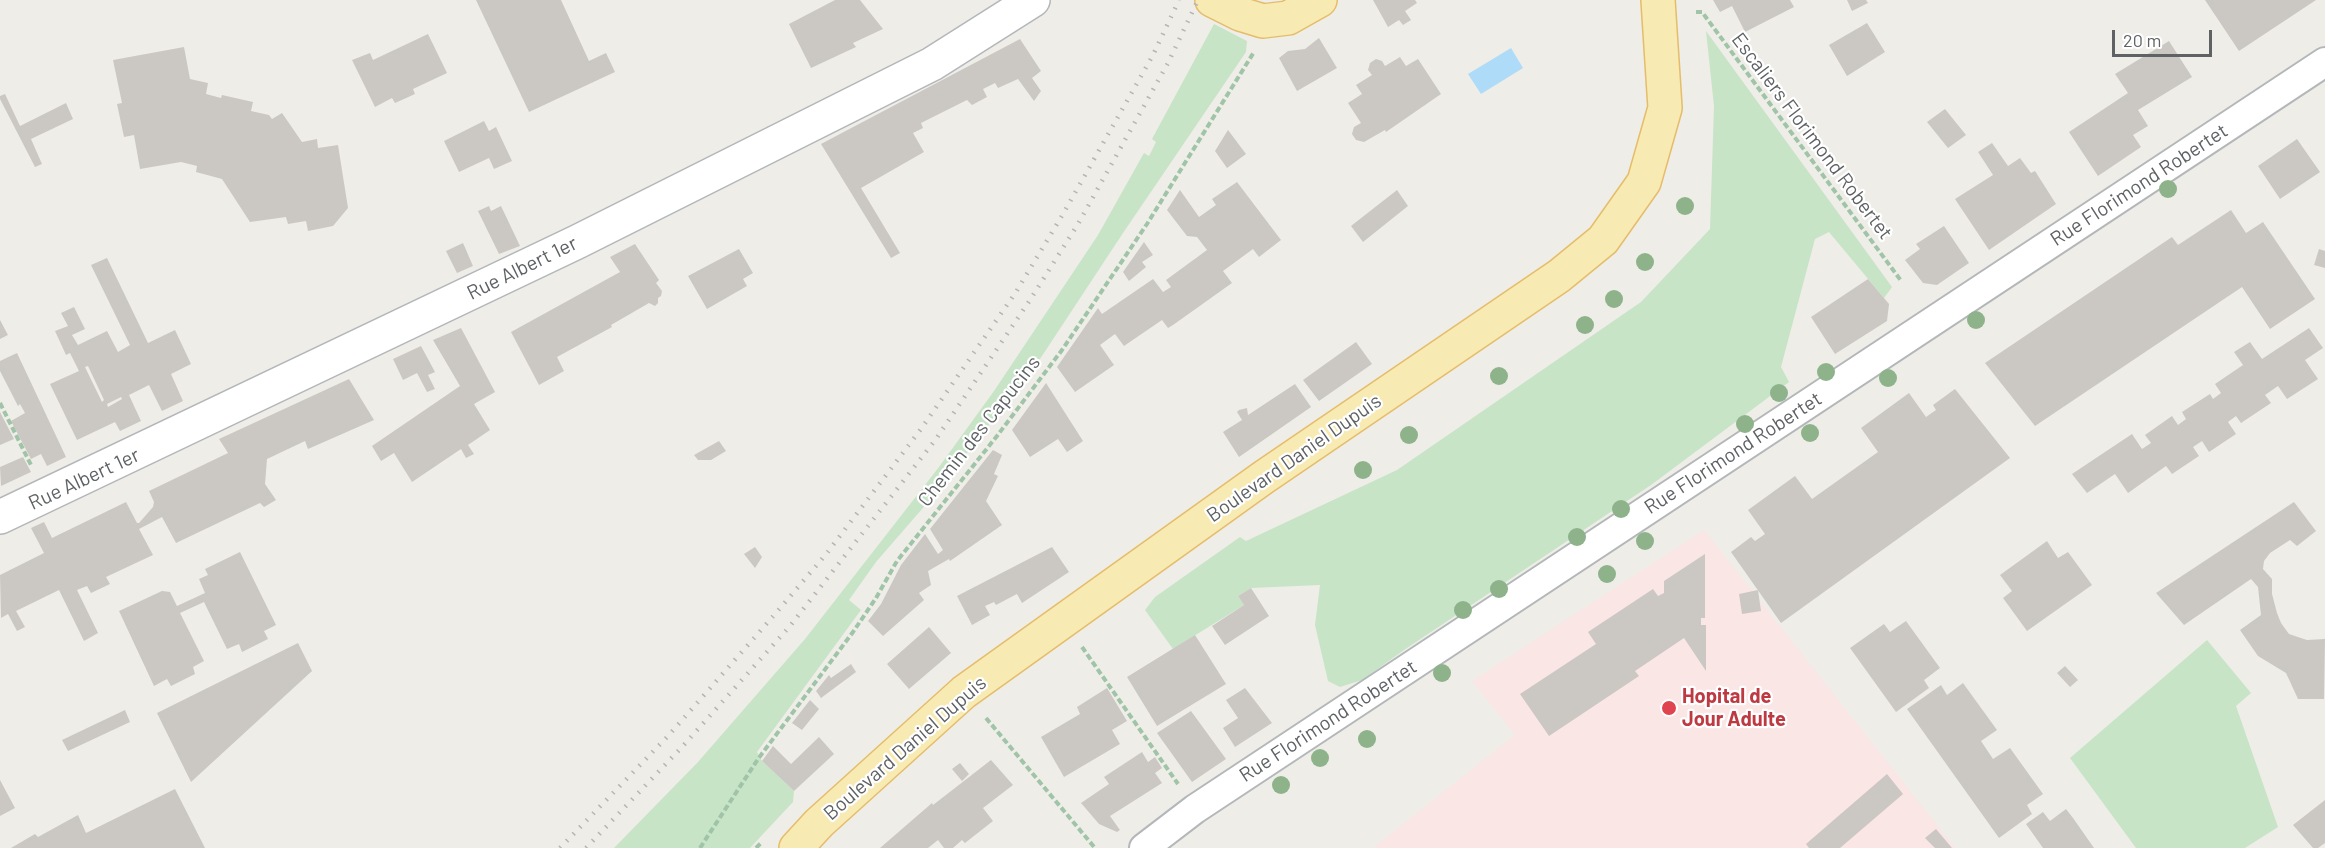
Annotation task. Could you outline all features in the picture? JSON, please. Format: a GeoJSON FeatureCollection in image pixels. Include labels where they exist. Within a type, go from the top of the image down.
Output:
{"type":"FeatureCollection","features":[{"type":"Feature","properties":{"kind":"main road"},"geometry":{"type":"LineString","coordinates":[[1238,12],[1288,18],[1320,0]]}},
{"type":"Feature","properties":{"kind":"main road","name":"Boulevard Daniel Dupuis"},"geometry":{"type":"LineString","coordinates":[[796,848],[819,823],[964,692],[1264,477],[1559,276],[1602,240],[1644,182],[1665,108],[1658,0]]}},
{"type":"Feature","properties":{"kind":"street","name":"Rue Albert 1er"},"geometry":{"type":"LineString","coordinates":[[0,517],[40,500],[577,242],[932,64],[1033,0]]}},
{"type":"Feature","properties":{"kind":"street","name":"Rue Florimond Robertet"},"geometry":{"type":"LineString","coordinates":[[1144,848],[1195,809],[2325,62]]}},
{"type":"Feature","properties":{"kind":"path","name":"Chemin des Capucins"},"geometry":{"type":"LineString","coordinates":[[700,848],[758,759],[853,632],[897,561],[996,436],[1082,321],[1147,224],[1253,57],[1238,12]]}},
{"type":"Feature","properties":{"kind":"path","name":"Escaliers Florimond Robertet"},"geometry":{"type":"LineString","coordinates":[[1696,12],[1702,12],[1902,282]]}},
{"type":"Feature","properties":{"kind":"path"},"geometry":{"type":"LineString","coordinates":[[0,403],[32,466]]}},
{"type":"Feature","properties":{"kind":"path"},"geometry":{"type":"LineString","coordinates":[[1064,622],[1181,789]]}},
{"type":"Feature","properties":{"kind":"path"},"geometry":{"type":"LineString","coordinates":[[964,692],[1095,848]]}},
{"type":"Feature","properties":{"kind":"shaded area","name":"Hopital de Jour Adulte"},"geometry":{"type":"Polygon","coordinates":[[[1704,530],[1955,848],[1373,848],[1515,735],[1472,681],[1704,530]]]}},
{"type":"Feature","properties":{"kind":"green space"},"geometry":{"type":"Polygon","coordinates":[[[1214,24],[1247,41],[1246,52],[1038,362],[935,494],[876,562],[849,600],[861,610],[757,752],[762,761],[794,791],[793,802],[750,848],[614,848],[698,762],[805,639],[939,467],[994,391],[1098,235],[1144,153],[1149,156],[1156,142],[1152,139],[1214,24]]]}},
{"type":"Feature","properties":{"kind":"green space"},"geometry":{"type":"Polygon","coordinates":[[[1706,31],[1892,287],[1884,298],[1829,232],[1815,239],[1781,367],[1789,382],[1651,485],[1362,680],[1340,687],[1328,681],[1315,625],[1320,585],[1251,588],[1238,596],[1244,605],[1173,649],[1145,610],[1155,597],[1240,537],[1246,541],[1397,470],[1641,302],[1710,229],[1714,106],[1706,31]]]}},
{"type":"Feature","properties":{"kind":"green space"},"geometry":{"type":"Polygon","coordinates":[[[2207,640],[2251,693],[2236,706],[2278,827],[2245,848],[2136,848],[2070,758],[2207,640]]]}},
{"type":"Feature","properties":{"kind":"water"},"geometry":{"type":"Polygon","coordinates":[[[1511,48],[1523,68],[1481,94],[1468,74],[1511,48]]]}},
{"type":"Feature","properties":{"kind":"building"},"geometry":{"type":"Polygon","coordinates":[[[476,0],[561,0],[589,61],[606,53],[615,72],[529,112],[476,0]]]}},
{"type":"Feature","properties":{"kind":"building"},"geometry":{"type":"Polygon","coordinates":[[[835,0],[860,0],[883,29],[853,43],[856,47],[811,68],[789,24],[835,0]]]}},
{"type":"Feature","properties":{"kind":"building"},"geometry":{"type":"Polygon","coordinates":[[[1373,0],[1415,0],[1417,3],[1405,11],[1411,20],[1403,25],[1399,20],[1388,27],[1373,0]]]}},
{"type":"Feature","properties":{"kind":"building"},"geometry":{"type":"Polygon","coordinates":[[[1713,0],[1790,0],[1794,7],[1745,32],[1732,6],[1720,12],[1713,0]]]}},
{"type":"Feature","properties":{"kind":"building"},"geometry":{"type":"Polygon","coordinates":[[[1847,0],[1866,0],[1868,3],[1852,11],[1847,0]]]}},
{"type":"Feature","properties":{"kind":"building"},"geometry":{"type":"Polygon","coordinates":[[[2205,0],[2316,0],[2239,51],[2205,0]]]}},
{"type":"Feature","properties":{"kind":"building"},"geometry":{"type":"Polygon","coordinates":[[[1867,23],[1885,52],[1847,76],[1829,45],[1867,23]]]}},
{"type":"Feature","properties":{"kind":"building"},"geometry":{"type":"Polygon","coordinates":[[[428,34],[447,73],[413,89],[415,94],[395,103],[392,98],[375,107],[352,60],[370,53],[373,60],[428,34]]]}},
{"type":"Feature","properties":{"kind":"building"},"geometry":{"type":"Polygon","coordinates":[[[1319,38],[1337,68],[1297,91],[1279,58],[1288,51],[1305,49],[1319,38]]]}},
{"type":"Feature","properties":{"kind":"building"},"geometry":{"type":"Polygon","coordinates":[[[1020,39],[1041,71],[1032,78],[1041,91],[1034,101],[1018,79],[998,88],[995,83],[983,89],[987,97],[972,105],[967,100],[921,123],[923,128],[913,133],[924,152],[861,188],[900,253],[891,258],[821,144],[1020,39]]]}},
{"type":"Feature","properties":{"kind":"building"},"geometry":{"type":"Polygon","coordinates":[[[2169,41],[2192,77],[2138,110],[2148,126],[2133,135],[2141,147],[2098,176],[2069,132],[2128,93],[2115,74],[2169,41]]]}},
{"type":"Feature","properties":{"kind":"building"},"geometry":{"type":"Polygon","coordinates":[[[184,47],[190,79],[208,83],[206,94],[253,102],[251,111],[269,115],[272,119],[282,113],[302,142],[317,139],[318,148],[338,145],[348,208],[333,226],[308,231],[306,221],[288,224],[286,217],[250,222],[222,179],[196,172],[197,166],[181,162],[140,169],[134,135],[124,137],[117,104],[122,103],[113,60],[184,47]]]}},
{"type":"Feature","properties":{"kind":"building"},"geometry":{"type":"Polygon","coordinates":[[[1400,57],[1406,66],[1418,59],[1441,94],[1386,132],[1385,130],[1364,142],[1356,140],[1352,134],[1354,127],[1361,123],[1348,103],[1362,94],[1356,85],[1372,75],[1368,70],[1370,63],[1376,59],[1382,61],[1385,66],[1400,57]]]}},
{"type":"Feature","properties":{"kind":"building"},"geometry":{"type":"Polygon","coordinates":[[[5,94],[20,126],[66,103],[73,119],[31,139],[42,164],[35,167],[0,99],[0,96],[5,94]]]}},
{"type":"Feature","properties":{"kind":"building"},"geometry":{"type":"Polygon","coordinates":[[[1945,109],[1966,135],[1948,148],[1927,122],[1945,109]]]}},
{"type":"Feature","properties":{"kind":"building"},"geometry":{"type":"Polygon","coordinates":[[[484,121],[489,131],[496,127],[512,161],[494,169],[489,158],[459,172],[444,141],[484,121]]]}},
{"type":"Feature","properties":{"kind":"building"},"geometry":{"type":"Polygon","coordinates":[[[1228,130],[1246,154],[1227,168],[1215,151],[1228,130]]]}},
{"type":"Feature","properties":{"kind":"building"},"geometry":{"type":"Polygon","coordinates":[[[2297,139],[2320,172],[2280,199],[2258,166],[2297,139]]]}},
{"type":"Feature","properties":{"kind":"building"},"geometry":{"type":"Polygon","coordinates":[[[1992,143],[2008,166],[2020,158],[2031,173],[2035,171],[2056,204],[1989,250],[1955,199],[1993,175],[1978,152],[1992,143]]]}},
{"type":"Feature","properties":{"kind":"building"},"geometry":{"type":"Polygon","coordinates":[[[1237,182],[1281,240],[1259,257],[1253,249],[1223,271],[1232,283],[1168,328],[1162,320],[1124,346],[1115,334],[1100,345],[1114,365],[1075,392],[1057,367],[1098,308],[1102,314],[1153,279],[1163,292],[1171,287],[1166,280],[1207,250],[1197,237],[1187,236],[1167,210],[1180,190],[1199,217],[1216,205],[1212,199],[1237,182]]]}},
{"type":"Feature","properties":{"kind":"building"},"geometry":{"type":"Polygon","coordinates":[[[1397,190],[1408,206],[1363,242],[1351,226],[1397,190]]]}},
{"type":"Feature","properties":{"kind":"building"},"geometry":{"type":"Polygon","coordinates":[[[489,206],[491,211],[501,206],[520,246],[499,254],[478,211],[489,206]]]}},
{"type":"Feature","properties":{"kind":"building"},"geometry":{"type":"Polygon","coordinates":[[[2231,210],[2246,233],[2263,222],[2315,299],[2270,329],[2242,287],[2035,426],[1985,363],[2172,237],[2178,245],[2231,210]]]}},
{"type":"Feature","properties":{"kind":"building"},"geometry":{"type":"Polygon","coordinates":[[[1944,226],[1969,263],[1937,285],[1923,283],[1905,260],[1920,249],[1916,244],[1944,226]]]}},
{"type":"Feature","properties":{"kind":"building"},"geometry":{"type":"Polygon","coordinates":[[[1144,242],[1153,255],[1142,262],[1146,267],[1129,281],[1123,272],[1144,242]]]}},
{"type":"Feature","properties":{"kind":"building"},"geometry":{"type":"Polygon","coordinates":[[[463,243],[473,266],[457,273],[446,251],[463,243]]]}},
{"type":"Feature","properties":{"kind":"building"},"geometry":{"type":"Polygon","coordinates":[[[635,244],[659,280],[656,283],[662,291],[658,303],[655,306],[649,303],[611,325],[612,327],[557,357],[564,371],[539,385],[511,332],[620,272],[610,257],[635,244]]]}},
{"type":"Feature","properties":{"kind":"building"},"geometry":{"type":"Polygon","coordinates":[[[739,249],[753,273],[743,279],[747,286],[707,309],[688,276],[739,249]]]}},
{"type":"Feature","properties":{"kind":"building"},"geometry":{"type":"Polygon","coordinates":[[[2319,249],[2325,251],[2325,268],[2314,265],[2319,249]]]}},
{"type":"Feature","properties":{"kind":"building"},"geometry":{"type":"Polygon","coordinates":[[[107,258],[148,343],[175,330],[191,364],[171,374],[183,401],[162,411],[149,385],[129,395],[141,421],[120,431],[115,422],[77,440],[50,384],[79,371],[70,353],[66,355],[55,331],[68,326],[61,313],[74,307],[85,329],[72,335],[78,345],[107,331],[118,352],[130,345],[91,265],[107,258]],[[88,366],[85,367],[102,402],[104,400],[88,366]],[[121,397],[107,404],[108,407],[122,399],[121,397]]]}},
{"type":"Feature","properties":{"kind":"building"},"geometry":{"type":"Polygon","coordinates":[[[1868,279],[1889,304],[1887,321],[1835,354],[1811,317],[1868,279]]]}},
{"type":"Feature","properties":{"kind":"building"},"geometry":{"type":"Polygon","coordinates":[[[0,320],[8,335],[0,339],[0,320]]]}},
{"type":"Feature","properties":{"kind":"building"},"geometry":{"type":"Polygon","coordinates":[[[461,328],[495,392],[474,404],[490,430],[468,445],[474,454],[466,458],[461,449],[412,482],[394,453],[381,461],[372,446],[460,386],[433,340],[461,328]]]}},
{"type":"Feature","properties":{"kind":"building"},"geometry":{"type":"Polygon","coordinates":[[[2309,328],[2323,348],[2305,360],[2318,379],[2287,399],[2278,386],[2265,395],[2271,403],[2241,423],[2236,416],[2228,422],[2236,434],[2209,452],[2202,441],[2193,447],[2199,456],[2172,474],[2166,466],[2128,493],[2115,474],[2087,493],[2072,474],[2132,434],[2142,449],[2151,443],[2145,435],[2172,416],[2178,425],[2186,419],[2182,412],[2210,394],[2213,399],[2221,393],[2215,384],[2243,365],[2234,352],[2250,342],[2262,359],[2309,328]]]}},
{"type":"Feature","properties":{"kind":"building"},"geometry":{"type":"Polygon","coordinates":[[[1356,342],[1372,364],[1319,401],[1303,380],[1356,342]]]}},
{"type":"Feature","properties":{"kind":"building"},"geometry":{"type":"Polygon","coordinates":[[[421,346],[435,372],[428,375],[435,389],[427,392],[417,373],[403,380],[393,359],[421,346]]]}},
{"type":"Feature","properties":{"kind":"building"},"geometry":{"type":"Polygon","coordinates":[[[17,353],[66,457],[47,466],[41,454],[31,459],[11,421],[25,413],[20,404],[18,406],[0,371],[0,361],[17,353]]]}},
{"type":"Feature","properties":{"kind":"building"},"geometry":{"type":"Polygon","coordinates":[[[349,379],[374,420],[308,449],[305,441],[267,459],[265,484],[276,500],[264,507],[260,503],[176,543],[162,517],[139,529],[153,555],[106,577],[110,584],[91,593],[87,586],[77,590],[98,633],[84,641],[59,590],[16,611],[25,627],[17,631],[8,614],[1,618],[0,575],[44,553],[31,528],[44,522],[52,538],[126,502],[139,523],[153,507],[154,502],[149,491],[228,453],[219,439],[349,379]]]}},
{"type":"Feature","properties":{"kind":"building"},"geometry":{"type":"Polygon","coordinates":[[[1046,383],[1083,441],[1067,452],[1058,439],[1030,457],[1012,430],[1046,383]]]}},
{"type":"Feature","properties":{"kind":"building"},"geometry":{"type":"Polygon","coordinates":[[[1295,384],[1311,407],[1239,457],[1223,432],[1242,420],[1237,412],[1247,408],[1248,415],[1295,384]]]}},
{"type":"Feature","properties":{"kind":"building"},"geometry":{"type":"Polygon","coordinates":[[[1955,389],[2010,458],[1781,623],[1731,552],[1751,537],[1755,541],[1765,534],[1748,510],[1795,476],[1812,499],[1878,452],[1861,428],[1909,393],[1926,417],[1936,410],[1933,405],[1955,389]]]}},
{"type":"Feature","properties":{"kind":"building"},"geometry":{"type":"Polygon","coordinates":[[[0,412],[14,439],[0,445],[0,412]]]}},
{"type":"Feature","properties":{"kind":"building"},"geometry":{"type":"Polygon","coordinates":[[[719,441],[726,451],[711,460],[698,460],[694,455],[719,441]]]}},
{"type":"Feature","properties":{"kind":"building"},"geometry":{"type":"Polygon","coordinates":[[[993,450],[1002,455],[994,474],[998,476],[986,501],[1002,525],[950,561],[949,559],[928,571],[931,585],[919,593],[924,600],[883,636],[868,621],[881,604],[901,565],[925,534],[938,554],[943,550],[930,529],[993,450]]]}},
{"type":"Feature","properties":{"kind":"building"},"geometry":{"type":"Polygon","coordinates":[[[23,457],[31,472],[1,486],[0,467],[23,457]]]}},
{"type":"Feature","properties":{"kind":"building"},"geometry":{"type":"Polygon","coordinates":[[[2294,502],[2316,531],[2297,546],[2290,540],[2270,553],[2264,561],[2263,569],[2272,579],[2272,594],[2277,613],[2289,634],[2307,640],[2325,639],[2324,699],[2298,699],[2286,673],[2258,656],[2240,630],[2261,615],[2258,587],[2251,579],[2184,625],[2156,593],[2294,502]]]}},
{"type":"Feature","properties":{"kind":"building"},"geometry":{"type":"Polygon","coordinates":[[[2047,541],[2058,558],[2068,552],[2092,585],[2027,631],[2003,598],[2012,591],[2000,575],[2047,541]]]}},
{"type":"Feature","properties":{"kind":"building"},"geometry":{"type":"Polygon","coordinates":[[[755,547],[762,557],[755,568],[744,554],[755,547]]]}},
{"type":"Feature","properties":{"kind":"building"},"geometry":{"type":"Polygon","coordinates":[[[1052,547],[1069,572],[1022,603],[1017,594],[996,605],[994,602],[985,606],[990,615],[972,625],[957,596],[1052,547]]]}},
{"type":"Feature","properties":{"kind":"building"},"geometry":{"type":"Polygon","coordinates":[[[240,552],[276,625],[264,631],[268,639],[242,652],[239,644],[227,649],[204,602],[180,613],[204,661],[193,667],[195,674],[171,686],[167,679],[154,686],[119,611],[162,591],[170,592],[177,606],[205,593],[199,579],[208,575],[205,569],[240,552]]]}},
{"type":"Feature","properties":{"kind":"building"},"geometry":{"type":"Polygon","coordinates":[[[1705,554],[1705,618],[1701,618],[1701,625],[1706,625],[1706,671],[1684,638],[1635,671],[1639,676],[1549,736],[1520,694],[1596,644],[1588,632],[1653,589],[1658,596],[1664,593],[1664,581],[1705,554]]]}},
{"type":"Feature","properties":{"kind":"building"},"geometry":{"type":"Polygon","coordinates":[[[1251,588],[1269,616],[1225,645],[1212,626],[1244,605],[1238,596],[1251,588]]]}},
{"type":"Feature","properties":{"kind":"building"},"geometry":{"type":"Polygon","coordinates":[[[1758,590],[1761,611],[1742,614],[1739,594],[1758,590]]]}},
{"type":"Feature","properties":{"kind":"building"},"geometry":{"type":"Polygon","coordinates":[[[1906,621],[1940,668],[1924,680],[1929,688],[1896,712],[1850,648],[1884,624],[1890,632],[1906,621]]]}},
{"type":"Feature","properties":{"kind":"building"},"geometry":{"type":"Polygon","coordinates":[[[929,627],[951,653],[909,689],[887,664],[929,627]]]}},
{"type":"Feature","properties":{"kind":"building"},"geometry":{"type":"Polygon","coordinates":[[[1195,635],[1226,684],[1157,726],[1127,677],[1195,635]]]}},
{"type":"Feature","properties":{"kind":"building"},"geometry":{"type":"Polygon","coordinates":[[[298,643],[312,671],[191,782],[157,713],[298,643]]]}},
{"type":"Feature","properties":{"kind":"building"},"geometry":{"type":"Polygon","coordinates":[[[851,664],[856,672],[821,698],[816,691],[829,675],[831,678],[851,664]]]}},
{"type":"Feature","properties":{"kind":"building"},"geometry":{"type":"Polygon","coordinates":[[[2065,666],[2078,680],[2070,687],[2057,673],[2065,666]]]}},
{"type":"Feature","properties":{"kind":"building"},"geometry":{"type":"Polygon","coordinates":[[[1963,683],[1997,730],[1981,741],[1993,759],[2010,748],[2043,794],[2027,805],[2032,814],[1999,838],[1907,709],[1941,685],[1947,695],[1963,683]]]}},
{"type":"Feature","properties":{"kind":"building"},"geometry":{"type":"Polygon","coordinates":[[[1107,688],[1127,721],[1112,730],[1120,744],[1064,777],[1041,737],[1080,714],[1077,707],[1107,688]]]}},
{"type":"Feature","properties":{"kind":"building"},"geometry":{"type":"Polygon","coordinates":[[[1245,688],[1272,723],[1235,747],[1223,728],[1238,718],[1226,700],[1245,688]]]}},
{"type":"Feature","properties":{"kind":"building"},"geometry":{"type":"Polygon","coordinates":[[[810,700],[819,709],[802,730],[792,723],[810,700]]]}},
{"type":"Feature","properties":{"kind":"building"},"geometry":{"type":"Polygon","coordinates":[[[125,710],[130,722],[68,751],[62,740],[125,710]]]}},
{"type":"Feature","properties":{"kind":"building"},"geometry":{"type":"Polygon","coordinates":[[[1191,711],[1226,759],[1192,782],[1157,733],[1191,711]]]}},
{"type":"Feature","properties":{"kind":"building"},"geometry":{"type":"Polygon","coordinates":[[[819,737],[834,754],[794,791],[762,761],[773,746],[791,764],[819,737]]]}},
{"type":"Feature","properties":{"kind":"building"},"geometry":{"type":"Polygon","coordinates":[[[1142,752],[1148,762],[1155,757],[1162,768],[1155,773],[1162,783],[1110,816],[1120,830],[1117,832],[1099,824],[1081,803],[1109,784],[1104,777],[1142,752]]]}},
{"type":"Feature","properties":{"kind":"building"},"geometry":{"type":"Polygon","coordinates":[[[991,760],[1013,785],[983,808],[993,821],[965,843],[962,840],[953,848],[944,848],[938,840],[928,848],[880,848],[932,803],[933,805],[991,760]]]}},
{"type":"Feature","properties":{"kind":"building"},"geometry":{"type":"Polygon","coordinates":[[[960,763],[969,774],[962,781],[952,769],[960,763]]]}},
{"type":"Feature","properties":{"kind":"building"},"geometry":{"type":"Polygon","coordinates":[[[1887,774],[1903,794],[1840,848],[1809,848],[1806,844],[1887,774]]]}},
{"type":"Feature","properties":{"kind":"building"},"geometry":{"type":"Polygon","coordinates":[[[0,780],[15,808],[0,816],[0,780]]]}},
{"type":"Feature","properties":{"kind":"building"},"geometry":{"type":"Polygon","coordinates":[[[175,789],[205,848],[11,848],[35,834],[38,837],[78,815],[86,833],[175,789]]]}},
{"type":"Feature","properties":{"kind":"building"},"geometry":{"type":"Polygon","coordinates":[[[2325,800],[2325,843],[2318,848],[2313,848],[2293,825],[2325,800]]]}},
{"type":"Feature","properties":{"kind":"building"},"geometry":{"type":"Polygon","coordinates":[[[2066,809],[2094,848],[2043,848],[2026,824],[2043,812],[2050,821],[2066,809]]]}},
{"type":"Feature","properties":{"kind":"building"},"geometry":{"type":"Polygon","coordinates":[[[1936,829],[1952,848],[1935,848],[1925,838],[1936,829]]]}},
{"type":"Feature","properties":{"kind":"railway"},"geometry":{"type":"LineString","coordinates":[[560,848],[669,735],[776,613],[827,553],[921,429],[1016,292],[1063,214],[1153,55],[1179,0]]}},
{"type":"Feature","properties":{"kind":"railway"},"geometry":{"type":"LineString","coordinates":[[586,848],[682,747],[790,626],[936,439],[1030,300],[1078,224],[1168,63],[1198,0]]}},
{"type":"Feature","properties":{"kind":"place","name":"Hopital de Jour Adulte"},"geometry":{"type":"Point","coordinates":[1669,708]}}]}
